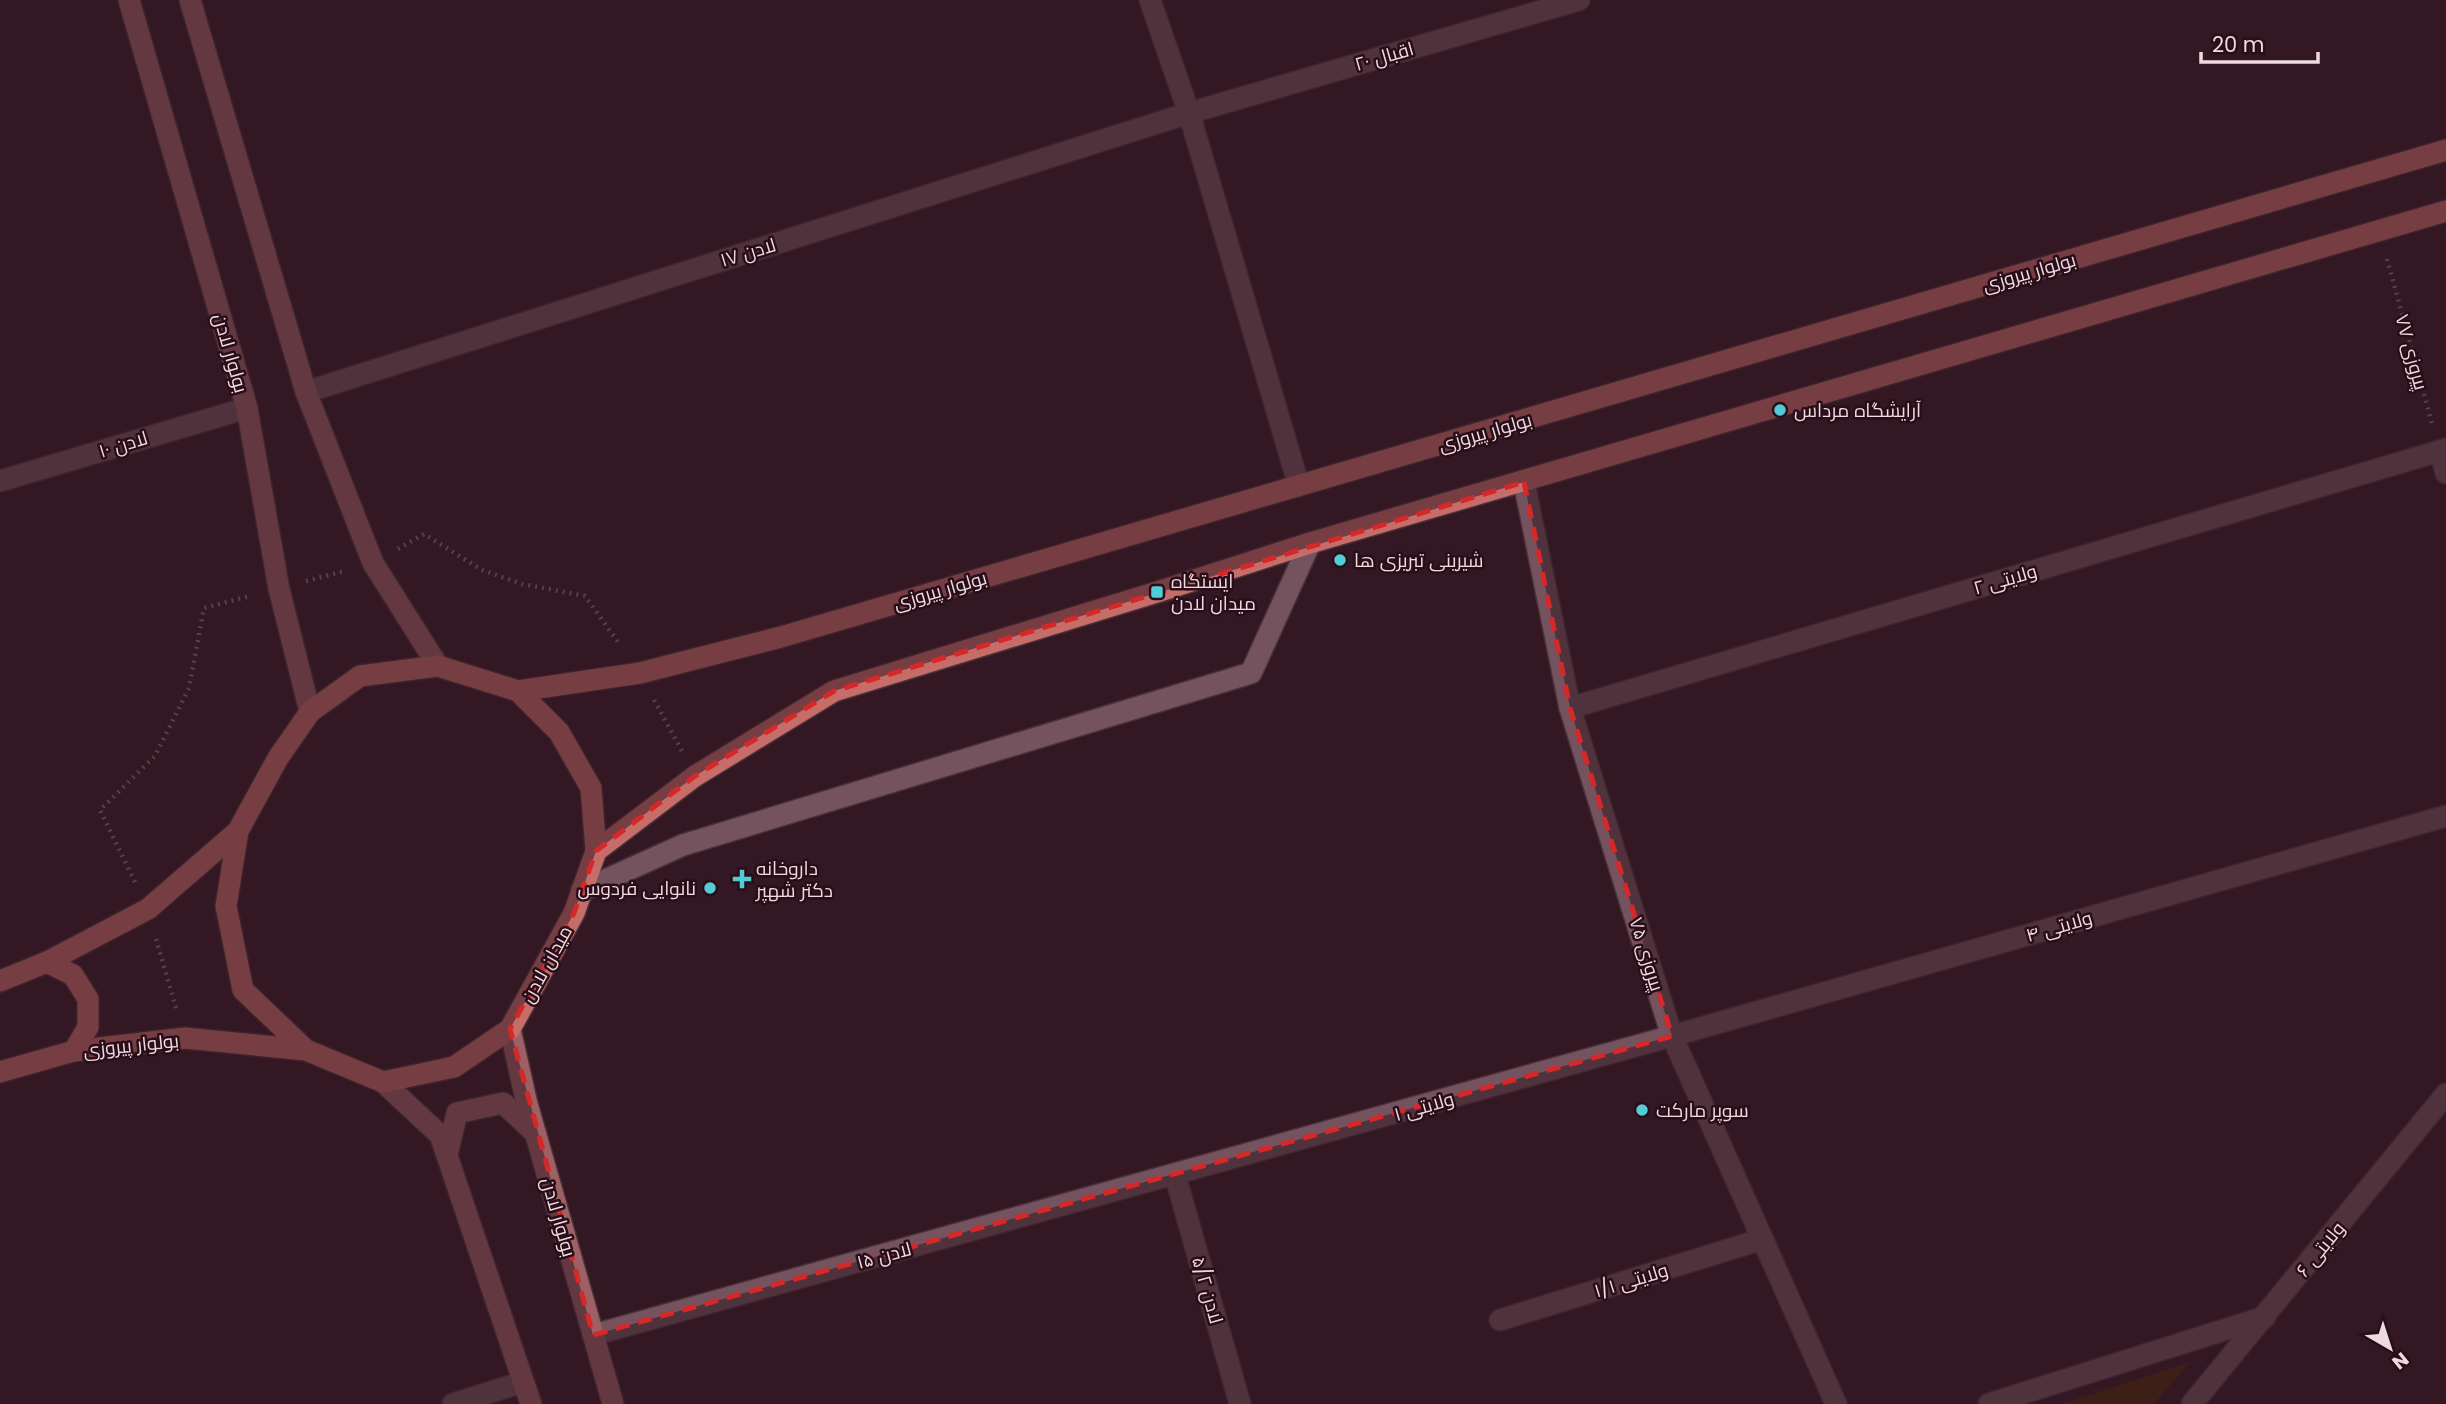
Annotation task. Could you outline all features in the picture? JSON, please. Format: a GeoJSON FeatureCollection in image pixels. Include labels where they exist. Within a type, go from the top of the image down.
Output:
{"type":"FeatureCollection","features":[{"type":"Feature","properties":{"kind":"main road","name":"بولوار لادن"},"geometry":{"type":"LineString","coordinates":[[129,0],[247,408],[279,589],[310,712]]}},
{"type":"Feature","properties":{"kind":"main road"},"geometry":{"type":"LineString","coordinates":[[190,0],[306,391],[373,563],[439,666]]}},
{"type":"Feature","properties":{"kind":"main road","name":"بولوار پیروزی"},"geometry":{"type":"LineString","coordinates":[[518,691],[640,673],[781,637],[2446,150]]}},
{"type":"Feature","properties":{"kind":"main road"},"geometry":{"type":"LineString","coordinates":[[596,851],[695,776],[834,691],[1310,543],[2446,211]]}},
{"type":"Feature","properties":{"kind":"main road","name":"میدان لادن"},"geometry":{"type":"LineString","coordinates":[[439,666],[518,691],[559,732],[591,788],[596,851],[574,913],[510,1030],[454,1067],[383,1082],[306,1050],[243,990],[226,906],[238,831],[278,758],[310,712],[360,676],[439,666]]}},
{"type":"Feature","properties":{"kind":"main road"},"geometry":{"type":"LineString","coordinates":[[0,981],[47,962],[148,909],[238,831]]}},
{"type":"Feature","properties":{"kind":"main road"},"geometry":{"type":"LineString","coordinates":[[47,962],[73,975],[88,999],[88,1027],[74,1051]]}},
{"type":"Feature","properties":{"kind":"main road","name":"بولوار لادن"},"geometry":{"type":"LineString","coordinates":[[510,1030],[535,1133],[613,1404]]}},
{"type":"Feature","properties":{"kind":"main road","name":"بولوار پیروزی"},"geometry":{"type":"LineString","coordinates":[[0,1072],[74,1051],[185,1038],[306,1050]]}},
{"type":"Feature","properties":{"kind":"main road"},"geometry":{"type":"LineString","coordinates":[[383,1082],[440,1135],[531,1404]]}},
{"type":"Feature","properties":{"kind":"main road"},"geometry":{"type":"LineString","coordinates":[[447,1156],[457,1113],[503,1103],[535,1133]]}},
{"type":"Feature","properties":{"kind":"street"},"geometry":{"type":"LineString","coordinates":[[1150,0],[1189,113],[1299,486]]}},
{"type":"Feature","properties":{"kind":"street","name":"اقبال ۲۰"},"geometry":{"type":"LineString","coordinates":[[1189,113],[1580,0]]}},
{"type":"Feature","properties":{"kind":"street","name":"لادن ۱۷"},"geometry":{"type":"LineString","coordinates":[[306,391],[1189,113]]}},
{"type":"Feature","properties":{"kind":"street","name":"لادن ۱۰"},"geometry":{"type":"LineString","coordinates":[[0,481],[247,408]]}},
{"type":"Feature","properties":{"kind":"street"},"geometry":{"type":"LineString","coordinates":[[2443,450],[2446,472]]}},
{"type":"Feature","properties":{"kind":"street","name":"ولایتی ۲"},"geometry":{"type":"LineString","coordinates":[[1570,708],[2443,450]]}},
{"type":"Feature","properties":{"kind":"street","name":"پیروزی ۷۵"},"geometry":{"type":"LineString","coordinates":[[1524,482],[1570,708],[1672,1036],[1836,1404]]}},
{"type":"Feature","properties":{"kind":"street"},"geometry":{"type":"LineString","coordinates":[[581,891],[683,845],[1251,673],[1310,543]]}},
{"type":"Feature","properties":{"kind":"street","name":"ولایتی ۴"},"geometry":{"type":"LineString","coordinates":[[1672,1036],[2446,816]]}},
{"type":"Feature","properties":{"kind":"street","name":"ولایتی ۱"},"geometry":{"type":"LineString","coordinates":[[1175,1175],[1672,1036]]}},
{"type":"Feature","properties":{"kind":"street","name":"ولایتی ۶"},"geometry":{"type":"LineString","coordinates":[[2192,1404],[2446,1094]]}},
{"type":"Feature","properties":{"kind":"street","name":"لادن ۱۵"},"geometry":{"type":"LineString","coordinates":[[593,1335],[1175,1175]]}},
{"type":"Feature","properties":{"kind":"street","name":"لادن ۵/۲"},"geometry":{"type":"LineString","coordinates":[[1175,1175],[1240,1404]]}},
{"type":"Feature","properties":{"kind":"street","name":"ولایتی ۱/۱"},"geometry":{"type":"LineString","coordinates":[[1500,1320],[1763,1239]]}},
{"type":"Feature","properties":{"kind":"street"},"geometry":{"type":"LineString","coordinates":[[1989,1404],[2264,1317]]}},
{"type":"Feature","properties":{"kind":"street"},"geometry":{"type":"LineString","coordinates":[[453,1404],[523,1382]]}},
{"type":"Feature","properties":{"kind":"path","name":"پیروزی ۷۷"},"geometry":{"type":"LineString","coordinates":[[2379,231],[2443,450]]}},
{"type":"Feature","properties":{"kind":"highlighted area"},"geometry":{"type":"Polygon","coordinates":[[[1524,482],[1570,708],[1672,1036],[593,1335],[510,1029],[574,913],[596,851],[695,776],[834,691],[1524,482]]]}},
{"type":"Feature","properties":{"kind":"shaded area"},"geometry":{"type":"Polygon","coordinates":[[[2190,1362],[2154,1404],[2061,1404],[2190,1362]]]}},
{"type":"Feature","properties":{"kind":"place","name":"آرایشگاه مرداس"},"geometry":{"type":"Point","coordinates":[1780,410]}},
{"type":"Feature","properties":{"kind":"place","name":"شیرینی تبریزی ها"},"geometry":{"type":"Point","coordinates":[1340,560]}},
{"type":"Feature","properties":{"kind":"place","name":"ایستگاه میدان لادن"},"geometry":{"type":"Point","coordinates":[1157,592]}},
{"type":"Feature","properties":{"kind":"place","name":"داروخانه دکتر شهپر"},"geometry":{"type":"Point","coordinates":[742,879]}},
{"type":"Feature","properties":{"kind":"place","name":"نانوایی فردوس"},"geometry":{"type":"Point","coordinates":[710,888]}},
{"type":"Feature","properties":{"kind":"place","name":"سوپر مارکت"},"geometry":{"type":"Point","coordinates":[1642,1110]}}]}
